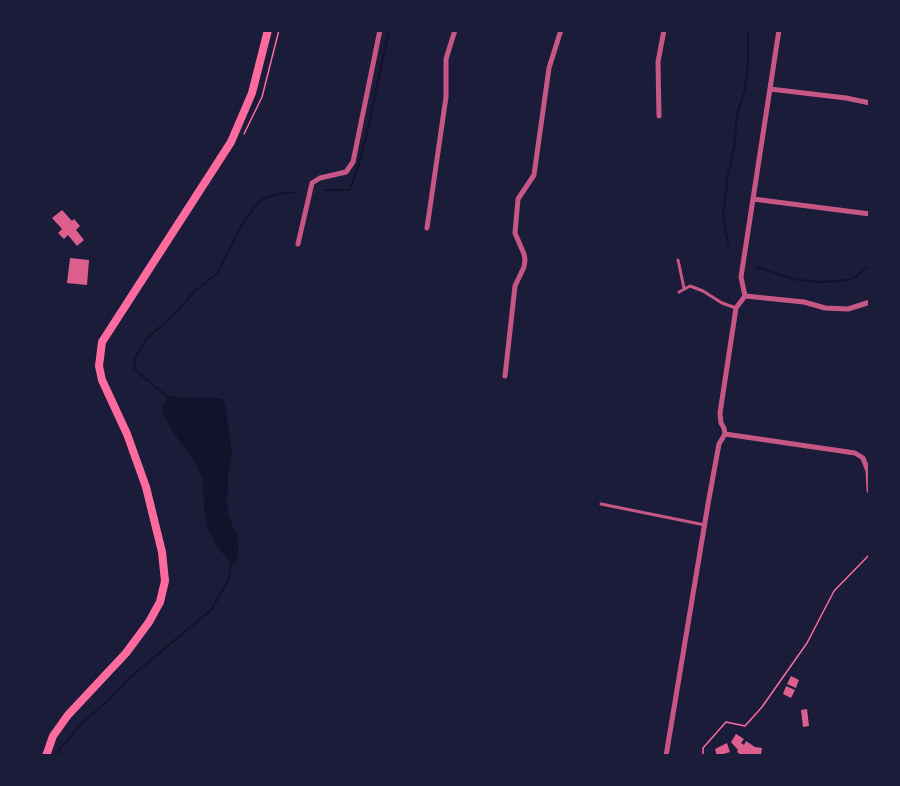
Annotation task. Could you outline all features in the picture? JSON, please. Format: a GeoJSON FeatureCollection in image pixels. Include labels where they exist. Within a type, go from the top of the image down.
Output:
{"type":"FeatureCollection","features":[{"type":"Feature","properties":{"kind":"main road"},"geometry":{"type":"LineString","coordinates":[[46,756],[54,736],[68,714],[112,669],[141,634],[160,602],[165,581],[162,552],[146,487],[127,434],[102,380],[99,366],[102,342],[231,142],[252,93],[268,30]]}},
{"type":"Feature","properties":{"kind":"street"},"geometry":{"type":"LineString","coordinates":[[298,244],[312,183],[320,178],[346,172],[353,162],[380,30]]}},
{"type":"Feature","properties":{"kind":"street"},"geometry":{"type":"LineString","coordinates":[[427,228],[446,97],[446,59],[455,30]]}},
{"type":"Feature","properties":{"kind":"street"},"geometry":{"type":"LineString","coordinates":[[505,376],[515,286],[525,260],[515,233],[518,199],[534,175],[549,68],[561,30]]}},
{"type":"Feature","properties":{"kind":"street"},"geometry":{"type":"LineString","coordinates":[[659,116],[658,62],[664,30]]}},
{"type":"Feature","properties":{"kind":"street"},"geometry":{"type":"LineString","coordinates":[[666,756],[719,444],[725,434],[720,413],[736,308],[745,296],[741,277],[779,30]]}},
{"type":"Feature","properties":{"kind":"street"},"geometry":{"type":"LineString","coordinates":[[770,89],[870,103]]}},
{"type":"Feature","properties":{"kind":"street"},"geometry":{"type":"LineString","coordinates":[[753,199],[870,214]]}},
{"type":"Feature","properties":{"kind":"street"},"geometry":{"type":"LineString","coordinates":[[745,296],[804,302],[825,308],[848,309],[870,302]]}},
{"type":"Feature","properties":{"kind":"street"},"geometry":{"type":"LineString","coordinates":[[725,434],[855,453],[864,458],[868,471],[869,491]]}},
{"type":"Feature","properties":{"kind":"lane"},"geometry":{"type":"LineString","coordinates":[[678,260],[684,288]]}},
{"type":"Feature","properties":{"kind":"lane"},"geometry":{"type":"LineString","coordinates":[[679,291],[690,286],[736,308]]}},
{"type":"Feature","properties":{"kind":"lane"},"geometry":{"type":"LineString","coordinates":[[601,504],[705,525]]}},
{"type":"Feature","properties":{"kind":"path"},"geometry":{"type":"LineString","coordinates":[[703,756],[703,748],[726,722],[745,726],[756,713],[807,643],[834,591],[870,554]]}},
{"type":"Feature","properties":{"kind":"shaded area"},"geometry":{"type":"Polygon","coordinates":[[[168,397],[221,398],[225,403],[232,454],[228,475],[228,515],[237,536],[239,555],[235,564],[231,564],[214,542],[207,526],[204,510],[203,479],[191,456],[163,414],[163,407],[168,397]]]}},
{"type":"Feature","properties":{"kind":"building"},"geometry":{"type":"Polygon","coordinates":[[[62,210],[80,226],[76,230],[84,240],[77,246],[68,235],[64,239],[58,233],[62,229],[52,218],[62,210]]]}},
{"type":"Feature","properties":{"kind":"building"},"geometry":{"type":"Polygon","coordinates":[[[70,258],[89,260],[87,285],[67,283],[70,258]]]}},
{"type":"Feature","properties":{"kind":"building"},"geometry":{"type":"Polygon","coordinates":[[[791,676],[799,680],[796,688],[787,684],[791,676]]]}},
{"type":"Feature","properties":{"kind":"building"},"geometry":{"type":"Polygon","coordinates":[[[786,686],[795,690],[791,698],[783,694],[786,686]]]}},
{"type":"Feature","properties":{"kind":"building"},"geometry":{"type":"Polygon","coordinates":[[[807,709],[809,726],[803,727],[801,710],[807,709]]]}},
{"type":"Feature","properties":{"kind":"building"},"geometry":{"type":"Polygon","coordinates":[[[736,734],[744,739],[741,743],[744,745],[746,741],[755,747],[762,748],[761,754],[756,754],[759,756],[739,756],[738,750],[731,742],[736,734]]]}},
{"type":"Feature","properties":{"kind":"building"},"geometry":{"type":"Polygon","coordinates":[[[727,743],[730,752],[717,756],[715,749],[727,743]]]}},
{"type":"Feature","properties":{"kind":"waterway"},"geometry":{"type":"LineString","coordinates":[[324,190],[349,190],[357,171],[389,30]]}},
{"type":"Feature","properties":{"kind":"waterway"},"geometry":{"type":"LineString","coordinates":[[728,246],[723,216],[735,143],[736,118],[745,90],[748,30]]}},
{"type":"Feature","properties":{"kind":"waterway"},"geometry":{"type":"LineString","coordinates":[[170,399],[134,369],[135,358],[147,338],[217,273],[242,225],[256,205],[264,198],[282,193],[294,193]]}},
{"type":"Feature","properties":{"kind":"waterway"},"geometry":{"type":"LineString","coordinates":[[756,267],[798,280],[822,282],[850,280],[870,266]]}},
{"type":"Feature","properties":{"kind":"waterway"},"geometry":{"type":"LineString","coordinates":[[59,756],[58,751],[84,721],[110,699],[128,679],[212,609],[229,578],[231,562]]}}]}
